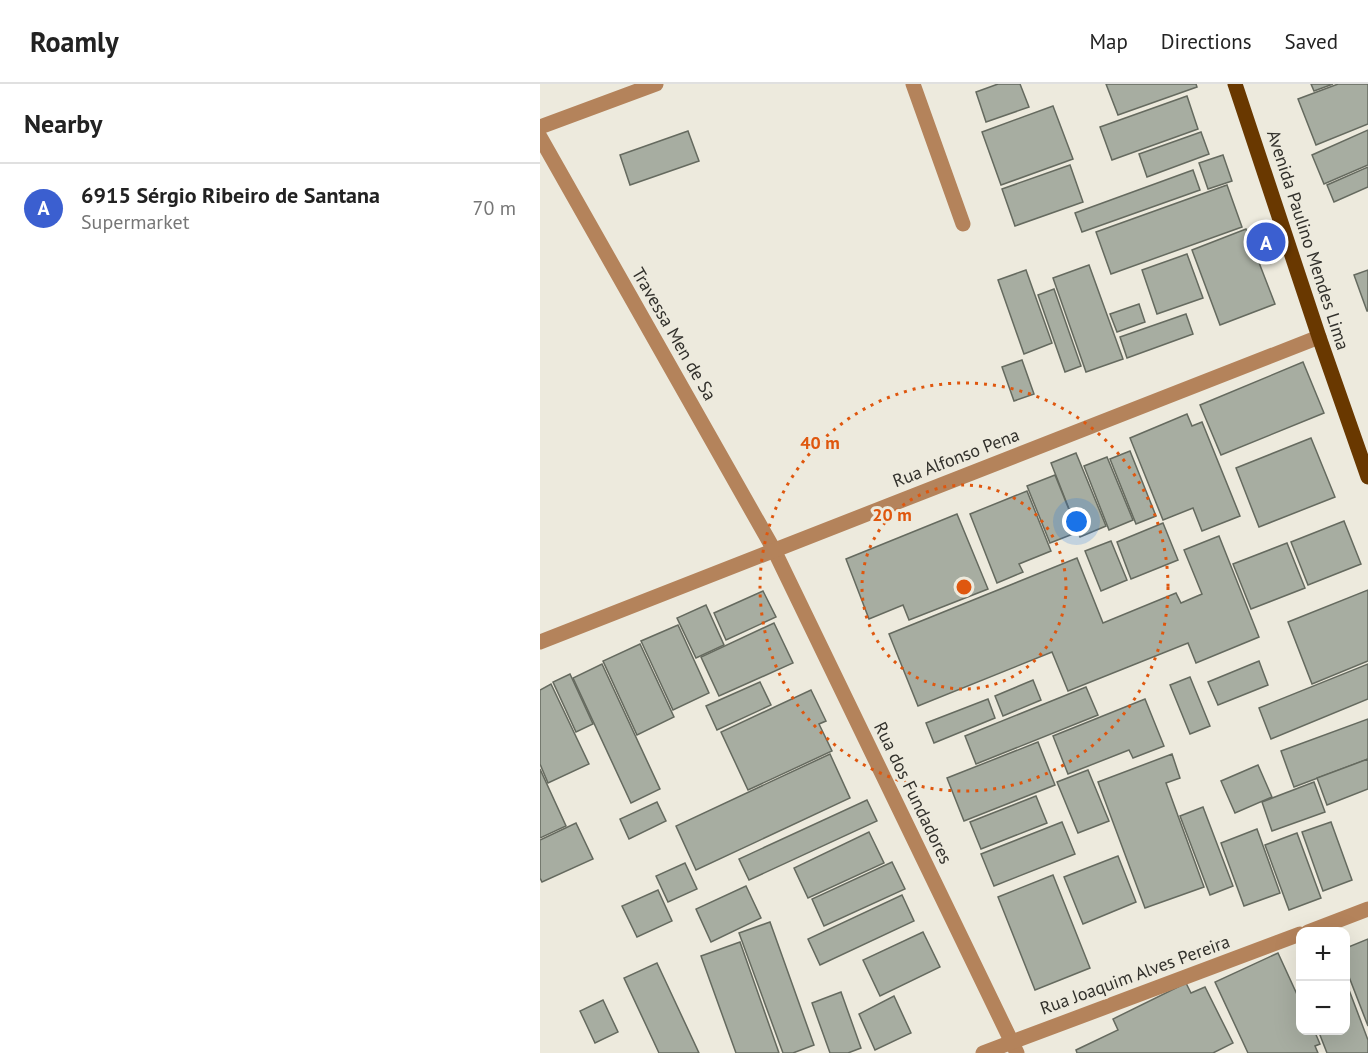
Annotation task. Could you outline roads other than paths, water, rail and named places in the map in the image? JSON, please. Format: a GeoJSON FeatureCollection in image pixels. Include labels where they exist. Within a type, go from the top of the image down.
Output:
{"type":"FeatureCollection","features":[{"type":"Feature","properties":{"kind":"main road","name":"Avenida Paulino Mendes Lima"},"geometry":{"type":"LineString","coordinates":[[1235,84],[1368,477]]}},
{"type":"Feature","properties":{"kind":"street"},"geometry":{"type":"LineString","coordinates":[[540,127],[656,84]]}},
{"type":"Feature","properties":{"kind":"street"},"geometry":{"type":"LineString","coordinates":[[913,84],[963,224]]}},
{"type":"Feature","properties":{"kind":"street","name":"Travessa Men de Sa"},"geometry":{"type":"LineString","coordinates":[[540,137],[774,550]]}},
{"type":"Feature","properties":{"kind":"street","name":"Rua Alfonso Pena"},"geometry":{"type":"LineString","coordinates":[[540,642],[1319,337]]}},
{"type":"Feature","properties":{"kind":"street","name":"Rua dos Fundadores"},"geometry":{"type":"LineString","coordinates":[[774,550],[1015,1048]]}},
{"type":"Feature","properties":{"kind":"street"},"geometry":{"type":"LineString","coordinates":[[1321,927],[1368,909]]}},
{"type":"Feature","properties":{"kind":"street","name":"Rua Joaquim Alves Pereira"},"geometry":{"type":"LineString","coordinates":[[983,1053],[1015,1048],[1296,936]]}},
{"type":"Feature","properties":{"kind":"place","name":"6915 Sérgio Ribeiro de Santana"},"geometry":{"type":"Point","coordinates":[1266,242]}}]}
